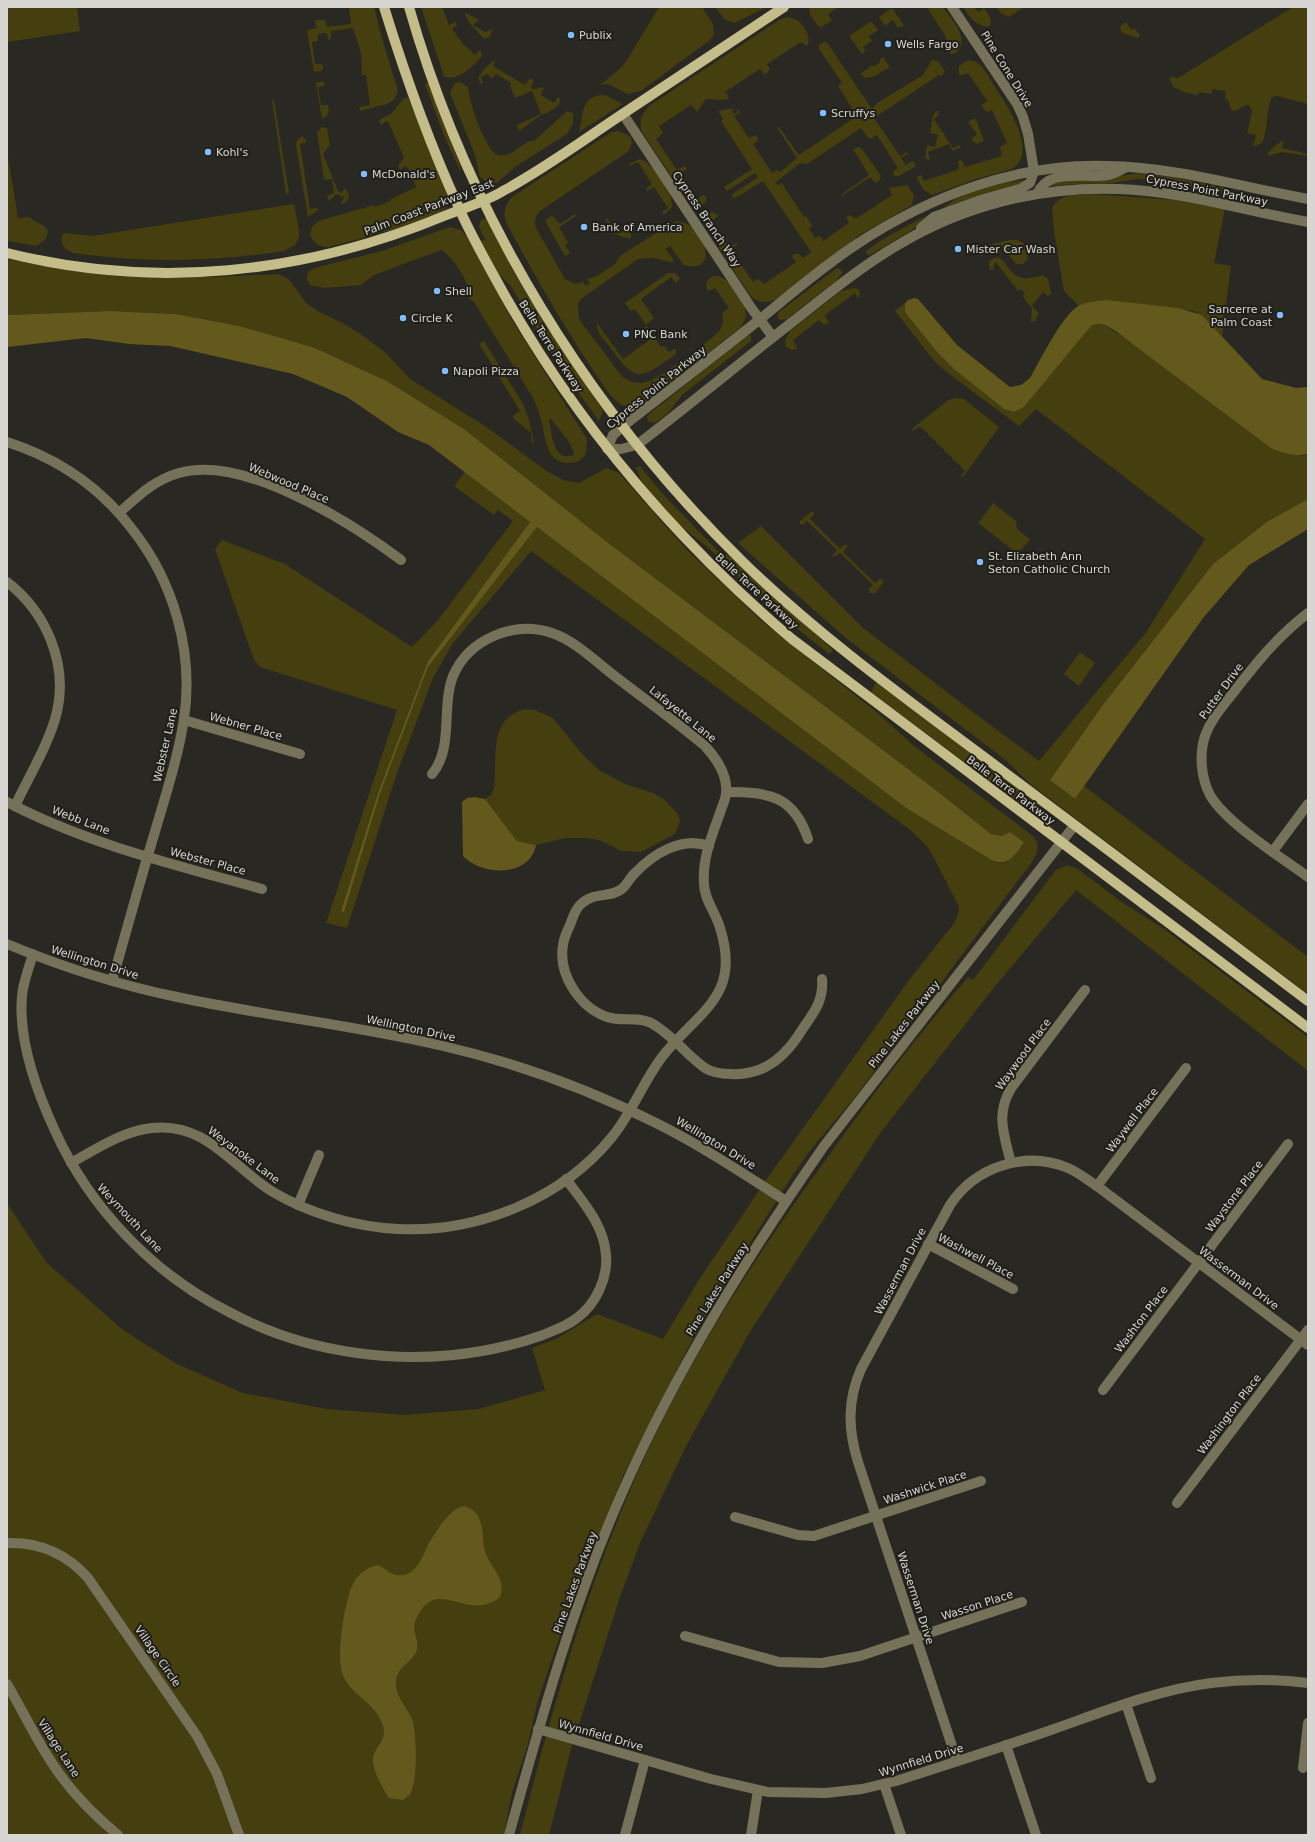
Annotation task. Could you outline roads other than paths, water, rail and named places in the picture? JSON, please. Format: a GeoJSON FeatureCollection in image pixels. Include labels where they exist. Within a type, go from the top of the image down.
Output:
{"type":"FeatureCollection","features":[{"type":"Feature","properties":{"kind":"main road","name":"Belle Terre Parkway"},"geometry":{"type":"LineString","coordinates":[[384,7],[412,93],[439,163],[460,210],[515,315],[562,389],[607,449],[658,511],[694,549],[766,617],[823,664],[1308,1028]]}},
{"type":"Feature","properties":{"kind":"main road","name":"Belle Terre Parkway"},"geometry":{"type":"LineString","coordinates":[[409,7],[438,94],[483,200],[518,267],[548,319],[589,382],[622,427],[689,506],[724,542],[799,613],[870,671],[1308,1001]]}},
{"type":"Feature","properties":{"kind":"main road","name":"Palm Coast Parkway East"},"geometry":{"type":"LineString","coordinates":[[7,253],[69,266],[134,272],[186,273],[247,269],[307,260],[349,249],[408,230],[460,210],[509,188],[784,7]]}},
{"type":"Feature","properties":{"kind":"street","name":"Pine Cone Drive"},"geometry":{"type":"LineString","coordinates":[[952,7],[1016,104],[1028,134],[1034,172]]}},
{"type":"Feature","properties":{"kind":"street","name":"Cypress Branch Way"},"geometry":{"type":"LineString","coordinates":[[623,114],[773,337]]}},
{"type":"Feature","properties":{"kind":"street","name":"Cypress Point Parkway"},"geometry":{"type":"LineString","coordinates":[[1308,199],[1176,171],[1104,165],[1034,172],[1006,177],[958,192],[926,205],[897,220],[846,252],[622,427],[613,435],[607,449],[620,449],[637,445],[773,337],[858,272],[912,237],[943,222],[982,207],[1036,194],[1088,189],[1143,190],[1201,199],[1308,222]]}},
{"type":"Feature","properties":{"kind":"street"},"geometry":{"type":"LineString","coordinates":[[1036,194],[1040,186],[1050,179],[1071,176],[1108,175],[1129,166]]}},
{"type":"Feature","properties":{"kind":"street"},"geometry":{"type":"LineString","coordinates":[[912,237],[934,217],[982,200],[1020,189],[1030,183],[1034,172]]}},
{"type":"Feature","properties":{"kind":"street","name":"Webster Lane"},"geometry":{"type":"LineString","coordinates":[[7,442],[40,454],[66,468],[91,486],[119,513],[150,554],[164,580],[174,605],[183,640],[186,666],[184,720],[174,762],[112,981]]}},
{"type":"Feature","properties":{"kind":"street","name":"Webwood Place"},"geometry":{"type":"LineString","coordinates":[[119,513],[151,485],[170,475],[196,470],[221,470],[262,482],[310,503],[347,523],[401,560]]}},
{"type":"Feature","properties":{"kind":"street"},"geometry":{"type":"LineString","coordinates":[[7,582],[30,604],[46,630],[55,655],[59,681],[58,701],[54,721],[11,804]]}},
{"type":"Feature","properties":{"kind":"street","name":"Putter Drive"},"geometry":{"type":"LineString","coordinates":[[1308,613],[1271,645],[1213,720],[1203,746],[1202,762],[1204,777],[1210,794],[1215,802],[1228,816],[1308,877]]}},
{"type":"Feature","properties":{"kind":"street","name":"Lafayette Lane"},"geometry":{"type":"LineString","coordinates":[[432,774],[442,758],[447,696],[458,666],[474,649],[492,636],[511,630],[535,630],[552,633],[572,643],[705,746],[718,762],[727,792]]}},
{"type":"Feature","properties":{"kind":"street","name":"Webner Place"},"geometry":{"type":"LineString","coordinates":[[184,720],[300,754]]}},
{"type":"Feature","properties":{"kind":"street"},"geometry":{"type":"LineString","coordinates":[[629,1110],[652,1070],[674,1042],[713,1003],[722,986],[725,954],[721,931],[707,898],[704,886],[704,868],[709,846],[727,792],[755,793],[784,802],[798,816],[808,839]]}},
{"type":"Feature","properties":{"kind":"street","name":"Webb Lane"},"geometry":{"type":"LineString","coordinates":[[11,804],[80,834],[147,857]]}},
{"type":"Feature","properties":{"kind":"street"},"geometry":{"type":"LineString","coordinates":[[1273,851],[1308,804]]}},
{"type":"Feature","properties":{"kind":"street","name":"Pine Lakes Parkway"},"geometry":{"type":"LineString","coordinates":[[509,1835],[538,1729],[585,1586],[612,1516],[646,1440],[702,1333],[786,1201],[824,1146],[1074,826]]}},
{"type":"Feature","properties":{"kind":"street"},"geometry":{"type":"LineString","coordinates":[[709,846],[692,842],[674,846],[646,862],[618,892],[597,895],[586,900],[577,909],[563,944],[562,957],[568,981],[572,988],[589,1006],[608,1017],[637,1018],[645,1020],[658,1027],[701,1064],[714,1072],[745,1075],[760,1071],[776,1061],[792,1046],[820,1001],[822,993],[822,979]]}},
{"type":"Feature","properties":{"kind":"street","name":"Webster Place"},"geometry":{"type":"LineString","coordinates":[[147,857],[262,889]]}},
{"type":"Feature","properties":{"kind":"street","name":"Wellington Drive"},"geometry":{"type":"LineString","coordinates":[[7,944],[112,981],[180,998],[387,1034],[449,1047],[539,1074],[629,1110],[657,1123],[704,1149],[786,1201]]}},
{"type":"Feature","properties":{"kind":"street","name":"Weymouth Lane"},"geometry":{"type":"LineString","coordinates":[[33,954],[22,993],[21,1015],[34,1074],[45,1110],[71,1163],[91,1194],[134,1243],[176,1280],[216,1306],[263,1328],[306,1342],[356,1353],[404,1357],[458,1354],[504,1346],[554,1331],[576,1319],[583,1313],[600,1289],[606,1269],[606,1253],[602,1236],[594,1220],[566,1179]]}},
{"type":"Feature","properties":{"kind":"street","name":"Waywood Place"},"geometry":{"type":"LineString","coordinates":[[1011,1163],[1002,1122],[1002,1110],[1006,1099],[1012,1087],[1085,990]]}},
{"type":"Feature","properties":{"kind":"street","name":"Waywell Place"},"geometry":{"type":"LineString","coordinates":[[1097,1186],[1186,1068]]}},
{"type":"Feature","properties":{"kind":"street","name":"Weyanoke Lane"},"geometry":{"type":"LineString","coordinates":[[71,1163],[134,1131],[152,1128],[171,1128],[190,1132],[206,1140],[223,1151],[264,1186],[298,1205],[333,1217],[371,1226],[411,1230],[445,1227],[481,1220],[507,1211],[536,1198],[566,1179],[584,1166],[610,1140],[629,1110]]}},
{"type":"Feature","properties":{"kind":"street","name":"Waystone Place"},"geometry":{"type":"LineString","coordinates":[[1199,1263],[1288,1144]]}},
{"type":"Feature","properties":{"kind":"street"},"geometry":{"type":"LineString","coordinates":[[298,1205],[319,1155]]}},
{"type":"Feature","properties":{"kind":"street","name":"Wasserman Drive"},"geometry":{"type":"LineString","coordinates":[[957,1761],[858,1462],[851,1437],[850,1422],[851,1398],[861,1369],[928,1244],[950,1205],[961,1191],[983,1173],[1011,1163],[1037,1161],[1058,1165],[1073,1170],[1097,1186],[1304,1343]]}},
{"type":"Feature","properties":{"kind":"street","name":"Washwell Place"},"geometry":{"type":"LineString","coordinates":[[928,1244],[1013,1289]]}},
{"type":"Feature","properties":{"kind":"street","name":"Washton Place"},"geometry":{"type":"LineString","coordinates":[[1103,1390],[1199,1263]]}},
{"type":"Feature","properties":{"kind":"street","name":"Washington Place"},"geometry":{"type":"LineString","coordinates":[[1178,1503],[1304,1343],[1308,1330]]}},
{"type":"Feature","properties":{"kind":"street","name":"Washwick Place"},"geometry":{"type":"LineString","coordinates":[[735,1517],[794,1534],[810,1536],[828,1533],[981,1481]]}},
{"type":"Feature","properties":{"kind":"street","name":"Village Circle"},"geometry":{"type":"LineString","coordinates":[[7,1543],[25,1544],[55,1552],[71,1561],[88,1578],[197,1736],[216,1774],[239,1835]]}},
{"type":"Feature","properties":{"kind":"street","name":"Wasson Place"},"geometry":{"type":"LineString","coordinates":[[685,1636],[773,1661],[804,1664],[845,1660],[1022,1602]]}},
{"type":"Feature","properties":{"kind":"street","name":"Wynnfield Drive"},"geometry":{"type":"LineString","coordinates":[[538,1729],[645,1760],[758,1790],[793,1794],[826,1793],[862,1789],[884,1784],[1162,1693],[1210,1683],[1253,1680],[1308,1683]]}},
{"type":"Feature","properties":{"kind":"street","name":"Village Lane"},"geometry":{"type":"LineString","coordinates":[[7,1684],[35,1737],[59,1773],[93,1812],[118,1835]]}},
{"type":"Feature","properties":{"kind":"street"},"geometry":{"type":"LineString","coordinates":[[1126,1704],[1151,1778]]}},
{"type":"Feature","properties":{"kind":"street"},"geometry":{"type":"LineString","coordinates":[[1303,1768],[1308,1723]]}},
{"type":"Feature","properties":{"kind":"street"},"geometry":{"type":"LineString","coordinates":[[1006,1745],[1036,1835]]}},
{"type":"Feature","properties":{"kind":"street"},"geometry":{"type":"LineString","coordinates":[[625,1835],[645,1760]]}},
{"type":"Feature","properties":{"kind":"street"},"geometry":{"type":"LineString","coordinates":[[884,1784],[901,1835]]}},
{"type":"Feature","properties":{"kind":"street"},"geometry":{"type":"LineString","coordinates":[[751,1835],[758,1790]]}},
{"type":"Feature","properties":{"kind":"place","name":"Publix"},"geometry":{"type":"Point","coordinates":[571,35]}},
{"type":"Feature","properties":{"kind":"place","name":"Wells Fargo"},"geometry":{"type":"Point","coordinates":[888,44]}},
{"type":"Feature","properties":{"kind":"place","name":"Scruffys"},"geometry":{"type":"Point","coordinates":[823,113]}},
{"type":"Feature","properties":{"kind":"place","name":"Kohl's"},"geometry":{"type":"Point","coordinates":[208,152]}},
{"type":"Feature","properties":{"kind":"place","name":"McDonald's"},"geometry":{"type":"Point","coordinates":[364,174]}},
{"type":"Feature","properties":{"kind":"place","name":"Bank of America"},"geometry":{"type":"Point","coordinates":[584,227]}},
{"type":"Feature","properties":{"kind":"place","name":"Mister Car Wash"},"geometry":{"type":"Point","coordinates":[958,249]}},
{"type":"Feature","properties":{"kind":"place","name":"Shell"},"geometry":{"type":"Point","coordinates":[437,291]}},
{"type":"Feature","properties":{"kind":"place","name":"Sancerre at Palm Coast"},"geometry":{"type":"Point","coordinates":[1280,315]}},
{"type":"Feature","properties":{"kind":"place","name":"Circle K"},"geometry":{"type":"Point","coordinates":[403,318]}},
{"type":"Feature","properties":{"kind":"place","name":"PNC Bank"},"geometry":{"type":"Point","coordinates":[626,334]}},
{"type":"Feature","properties":{"kind":"place","name":"Napoli Pizza"},"geometry":{"type":"Point","coordinates":[445,371]}},
{"type":"Feature","properties":{"kind":"place","name":"St. Elizabeth Ann Seton Catholic Church"},"geometry":{"type":"Point","coordinates":[980,562]}}]}
